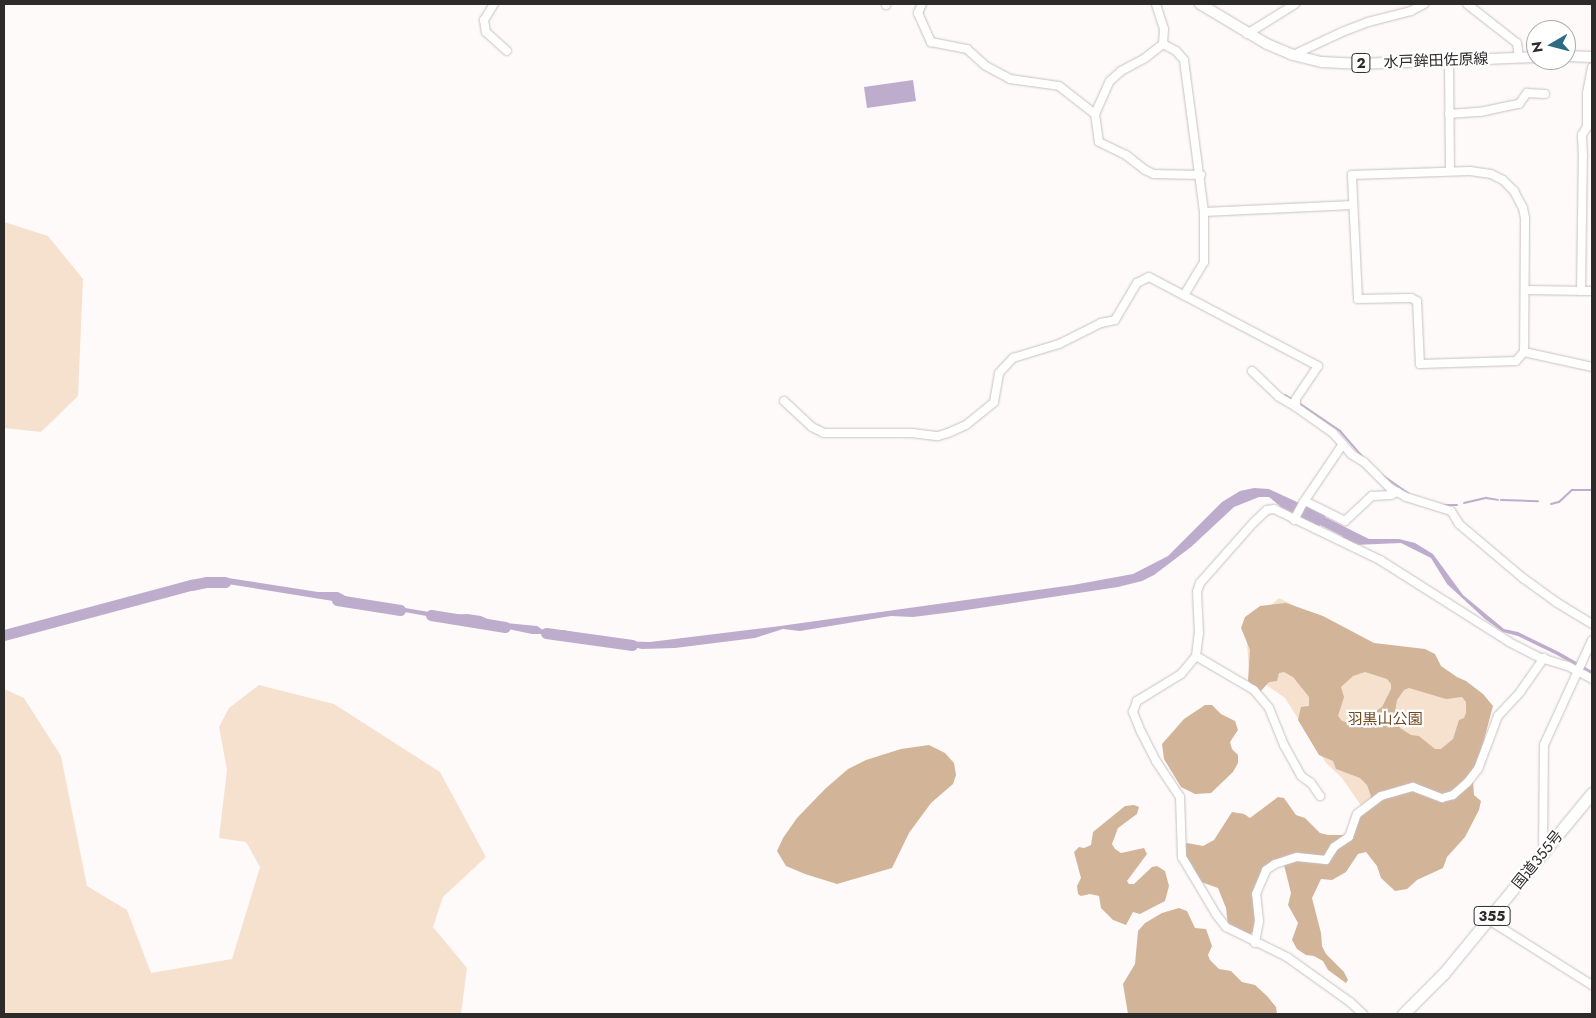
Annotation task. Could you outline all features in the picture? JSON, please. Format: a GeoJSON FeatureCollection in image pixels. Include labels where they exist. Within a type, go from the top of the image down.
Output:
{"type":"FeatureCollection","features":[{"type":"Feature","properties":{"kind":"highway","name":"国道355号"},"geometry":{"type":"LineString","coordinates":[[1403,1014],[1444,973],[1592,793]]}},
{"type":"Feature","properties":{"kind":"main road","name":"水戸鉾田佐原線"},"geometry":{"type":"LineString","coordinates":[[1200,4],[1247,34],[1293,55],[1322,62],[1356,64],[1526,57]]}},
{"type":"Feature","properties":{"kind":"main road"},"geometry":{"type":"LineString","coordinates":[[1576,56],[1592,57]]}},
{"type":"Feature","properties":{"kind":"street"},"geometry":{"type":"LineString","coordinates":[[494,4],[484,20],[486,32],[507,51]]}},
{"type":"Feature","properties":{"kind":"street"},"geometry":{"type":"LineString","coordinates":[[922,4],[918,12],[931,42],[967,50],[986,66],[1010,78],[1059,86],[1095,114]]}},
{"type":"Feature","properties":{"kind":"street"},"geometry":{"type":"LineString","coordinates":[[1156,4],[1164,29],[1163,44]]}},
{"type":"Feature","properties":{"kind":"street"},"geometry":{"type":"LineString","coordinates":[[1247,34],[1295,4]]}},
{"type":"Feature","properties":{"kind":"street"},"geometry":{"type":"LineString","coordinates":[[1293,55],[1342,32],[1368,22],[1411,11],[1424,4]]}},
{"type":"Feature","properties":{"kind":"street"},"geometry":{"type":"LineString","coordinates":[[1467,4],[1517,44],[1519,57]]}},
{"type":"Feature","properties":{"kind":"street"},"geometry":{"type":"LineString","coordinates":[[1163,44],[1110,81],[1095,114],[1099,142],[1126,155],[1145,170],[1154,174],[1201,175]]}},
{"type":"Feature","properties":{"kind":"street"},"geometry":{"type":"LineString","coordinates":[[1163,44],[1176,51],[1184,60],[1196,160],[1201,175],[1204,212],[1204,262],[1184,295]]}},
{"type":"Feature","properties":{"kind":"street"},"geometry":{"type":"LineString","coordinates":[[1449,60],[1450,171]]}},
{"type":"Feature","properties":{"kind":"street"},"geometry":{"type":"LineString","coordinates":[[1581,291],[1584,156],[1582,135],[1588,127],[1588,93],[1592,67]]}},
{"type":"Feature","properties":{"kind":"street"},"geometry":{"type":"LineString","coordinates":[[1449,114],[1480,112],[1519,104],[1527,93],[1545,94]]}},
{"type":"Feature","properties":{"kind":"street"},"geometry":{"type":"LineString","coordinates":[[1450,171],[1491,174],[1503,180],[1519,200],[1525,218],[1524,352],[1516,361],[1420,364],[1417,301],[1411,298],[1358,299],[1353,205],[1352,175],[1450,171]]}},
{"type":"Feature","properties":{"kind":"street"},"geometry":{"type":"LineString","coordinates":[[1204,212],[1353,205]]}},
{"type":"Feature","properties":{"kind":"street"},"geometry":{"type":"LineString","coordinates":[[784,401],[812,427],[824,433],[912,433],[938,436],[966,425],[994,402],[999,373],[1013,358],[1059,344],[1100,322],[1115,320],[1137,282],[1149,277],[1318,366],[1296,399],[1296,407]]}},
{"type":"Feature","properties":{"kind":"street"},"geometry":{"type":"LineString","coordinates":[[1525,290],[1592,291]]}},
{"type":"Feature","properties":{"kind":"street"},"geometry":{"type":"LineString","coordinates":[[1524,352],[1592,367]]}},
{"type":"Feature","properties":{"kind":"street"},"geometry":{"type":"LineString","coordinates":[[1252,371],[1279,397],[1333,433],[1375,475],[1397,492],[1413,500],[1451,511],[1459,524],[1523,578],[1556,602],[1592,624]]}},
{"type":"Feature","properties":{"kind":"street"},"geometry":{"type":"LineString","coordinates":[[1295,519],[1304,502],[1343,444]]}},
{"type":"Feature","properties":{"kind":"street"},"geometry":{"type":"LineString","coordinates":[[1304,502],[1345,520],[1372,496],[1391,495],[1397,492]]}},
{"type":"Feature","properties":{"kind":"street"},"geometry":{"type":"LineString","coordinates":[[1363,1014],[1350,1002],[1287,957],[1271,948],[1255,943],[1222,923],[1182,858],[1180,797],[1156,761],[1134,716],[1137,702],[1181,674],[1196,656],[1199,633],[1197,592],[1200,583],[1267,510],[1274,509],[1380,560],[1448,602],[1490,632],[1544,658],[1579,668],[1592,679]]}},
{"type":"Feature","properties":{"kind":"street"},"geometry":{"type":"LineString","coordinates":[[1543,854],[1544,745],[1592,640]]}},
{"type":"Feature","properties":{"kind":"street"},"geometry":{"type":"LineString","coordinates":[[1196,656],[1254,690],[1269,708],[1284,745],[1301,776],[1311,783],[1320,796]]}},
{"type":"Feature","properties":{"kind":"street"},"geometry":{"type":"LineString","coordinates":[[1255,943],[1259,922],[1256,894],[1266,870],[1275,864],[1298,857],[1326,860],[1334,847],[1348,837],[1357,814],[1381,796],[1413,787],[1442,798],[1453,795],[1467,783],[1478,769],[1498,716],[1520,692],[1544,658]]}},
{"type":"Feature","properties":{"kind":"street"},"geometry":{"type":"LineString","coordinates":[[1489,920],[1592,985]]}},
{"type":"Feature","properties":{"kind":"green space"},"geometry":{"type":"Polygon","coordinates":[[[4,222],[48,236],[83,279],[78,396],[41,432],[4,428],[4,222]]]}},
{"type":"Feature","properties":{"kind":"green space","name":"羽黒山公園"},"geometry":{"type":"Polygon","coordinates":[[[1279,598],[1372,644],[1391,645],[1489,717],[1362,807],[1342,778],[1326,763],[1285,698],[1249,673],[1246,627],[1279,598]]]}},
{"type":"Feature","properties":{"kind":"green space"},"geometry":{"type":"Polygon","coordinates":[[[1286,603],[1323,616],[1374,643],[1425,649],[1435,654],[1441,666],[1483,694],[1493,706],[1473,781],[1474,795],[1481,801],[1479,810],[1465,837],[1447,857],[1443,868],[1417,880],[1407,889],[1395,891],[1381,878],[1377,866],[1366,852],[1358,854],[1346,872],[1332,880],[1321,879],[1312,898],[1321,933],[1322,946],[1326,954],[1344,972],[1348,980],[1346,983],[1328,970],[1323,961],[1314,956],[1306,955],[1297,949],[1292,940],[1298,923],[1288,905],[1291,893],[1284,865],[1272,862],[1263,869],[1254,893],[1255,931],[1250,934],[1228,926],[1226,908],[1218,888],[1201,882],[1186,860],[1183,846],[1187,843],[1203,846],[1214,840],[1232,812],[1244,814],[1250,818],[1278,797],[1284,798],[1296,815],[1305,818],[1320,833],[1346,835],[1367,809],[1371,796],[1367,785],[1360,778],[1336,769],[1333,761],[1319,755],[1298,720],[1301,707],[1309,706],[1309,697],[1293,677],[1284,672],[1279,673],[1277,681],[1269,682],[1260,692],[1248,681],[1250,650],[1241,628],[1245,617],[1260,606],[1286,603]],[[1365,672],[1353,676],[1341,687],[1344,697],[1338,716],[1342,721],[1350,723],[1359,713],[1374,712],[1382,707],[1391,689],[1391,684],[1387,679],[1365,672]],[[1409,688],[1404,690],[1397,700],[1394,718],[1400,728],[1411,735],[1419,736],[1435,749],[1441,749],[1453,739],[1459,720],[1464,718],[1466,713],[1466,702],[1462,697],[1446,699],[1409,688]]]}},
{"type":"Feature","properties":{"kind":"green space"},"geometry":{"type":"Polygon","coordinates":[[[259,685],[334,704],[440,772],[486,857],[443,897],[433,927],[467,968],[461,1014],[4,1014],[4,689],[24,698],[61,756],[87,886],[127,910],[151,973],[232,959],[260,867],[246,842],[219,838],[227,770],[219,727],[229,708],[259,685]]]}},
{"type":"Feature","properties":{"kind":"green space"},"geometry":{"type":"Polygon","coordinates":[[[1205,705],[1212,705],[1221,714],[1235,721],[1238,730],[1230,742],[1232,749],[1238,755],[1238,763],[1233,772],[1211,793],[1195,794],[1181,787],[1164,759],[1162,744],[1184,719],[1205,705]]]}},
{"type":"Feature","properties":{"kind":"green space"},"geometry":{"type":"Polygon","coordinates":[[[929,745],[945,753],[954,763],[956,775],[953,784],[931,803],[909,833],[892,868],[837,884],[786,866],[777,851],[783,838],[797,818],[825,789],[848,769],[866,760],[901,749],[929,745]]]}},
{"type":"Feature","properties":{"kind":"green space"},"geometry":{"type":"Polygon","coordinates":[[[1134,805],[1139,807],[1137,814],[1118,828],[1112,844],[1121,853],[1144,848],[1147,854],[1127,881],[1129,884],[1134,884],[1152,867],[1157,866],[1165,871],[1169,886],[1165,901],[1140,914],[1133,912],[1126,925],[1113,920],[1101,908],[1099,896],[1090,894],[1081,896],[1078,894],[1077,886],[1081,878],[1074,852],[1079,847],[1084,848],[1091,845],[1093,832],[1125,806],[1134,805]]]}},
{"type":"Feature","properties":{"kind":"green space"},"geometry":{"type":"Polygon","coordinates":[[[1179,908],[1187,911],[1195,928],[1206,929],[1212,946],[1208,955],[1210,960],[1219,969],[1231,971],[1242,982],[1255,985],[1276,1007],[1277,1014],[1128,1014],[1123,984],[1135,964],[1138,931],[1145,923],[1162,913],[1179,908]]]}},
{"type":"Feature","properties":{"kind":"shaded area"},"geometry":{"type":"Polygon","coordinates":[[[913,80],[916,101],[867,108],[864,87],[913,80]]]}},
{"type":"Feature","properties":{"kind":"shaded area"},"geometry":{"type":"Polygon","coordinates":[[[1254,488],[1269,489],[1325,515],[1325,517],[1369,539],[1399,539],[1415,543],[1433,554],[1463,595],[1504,629],[1518,632],[1559,652],[1592,671],[1592,675],[1518,636],[1503,632],[1485,619],[1447,584],[1431,558],[1401,543],[1354,545],[1345,541],[1342,536],[1320,525],[1319,527],[1281,507],[1269,497],[1259,497],[1234,507],[1191,547],[1154,575],[1142,581],[1118,587],[953,612],[913,617],[891,616],[800,631],[783,629],[755,638],[675,648],[642,649],[575,634],[532,634],[494,626],[475,617],[438,618],[393,610],[366,602],[339,602],[209,581],[225,580],[228,578],[318,592],[338,592],[351,599],[423,611],[450,615],[467,614],[481,616],[494,622],[537,626],[543,630],[563,630],[616,641],[650,642],[773,627],[1073,585],[1133,574],[1168,556],[1222,502],[1240,491],[1254,488]]]}},
{"type":"Feature","properties":{"kind":"waterway"},"geometry":{"type":"LineString","coordinates":[[1285,395],[1292,399]]}},
{"type":"Feature","properties":{"kind":"waterway"},"geometry":{"type":"LineString","coordinates":[[1299,403],[1340,431],[1363,457]]}},
{"type":"Feature","properties":{"kind":"waterway"},"geometry":{"type":"LineString","coordinates":[[1382,475],[1408,493]]}},
{"type":"Feature","properties":{"kind":"waterway"},"geometry":{"type":"LineString","coordinates":[[1551,504],[1559,502],[1572,490],[1592,490]]}},
{"type":"Feature","properties":{"kind":"waterway"},"geometry":{"type":"LineString","coordinates":[[1464,503],[1486,498],[1498,500]]}},
{"type":"Feature","properties":{"kind":"waterway"},"geometry":{"type":"LineString","coordinates":[[1501,500],[1538,501]]}},
{"type":"Feature","properties":{"kind":"waterway"},"geometry":{"type":"LineString","coordinates":[[1444,505],[1457,505]]}},
{"type":"Feature","properties":{"kind":"waterway"},"geometry":{"type":"LineString","coordinates":[[4,635],[191,585],[206,582],[225,582]]}},
{"type":"Feature","properties":{"kind":"waterway"},"geometry":{"type":"LineString","coordinates":[[337,600],[400,610]]}},
{"type":"Feature","properties":{"kind":"waterway"},"geometry":{"type":"LineString","coordinates":[[431,615],[505,627]]}},
{"type":"Feature","properties":{"kind":"waterway"},"geometry":{"type":"LineString","coordinates":[[546,633],[632,645]]}}]}
